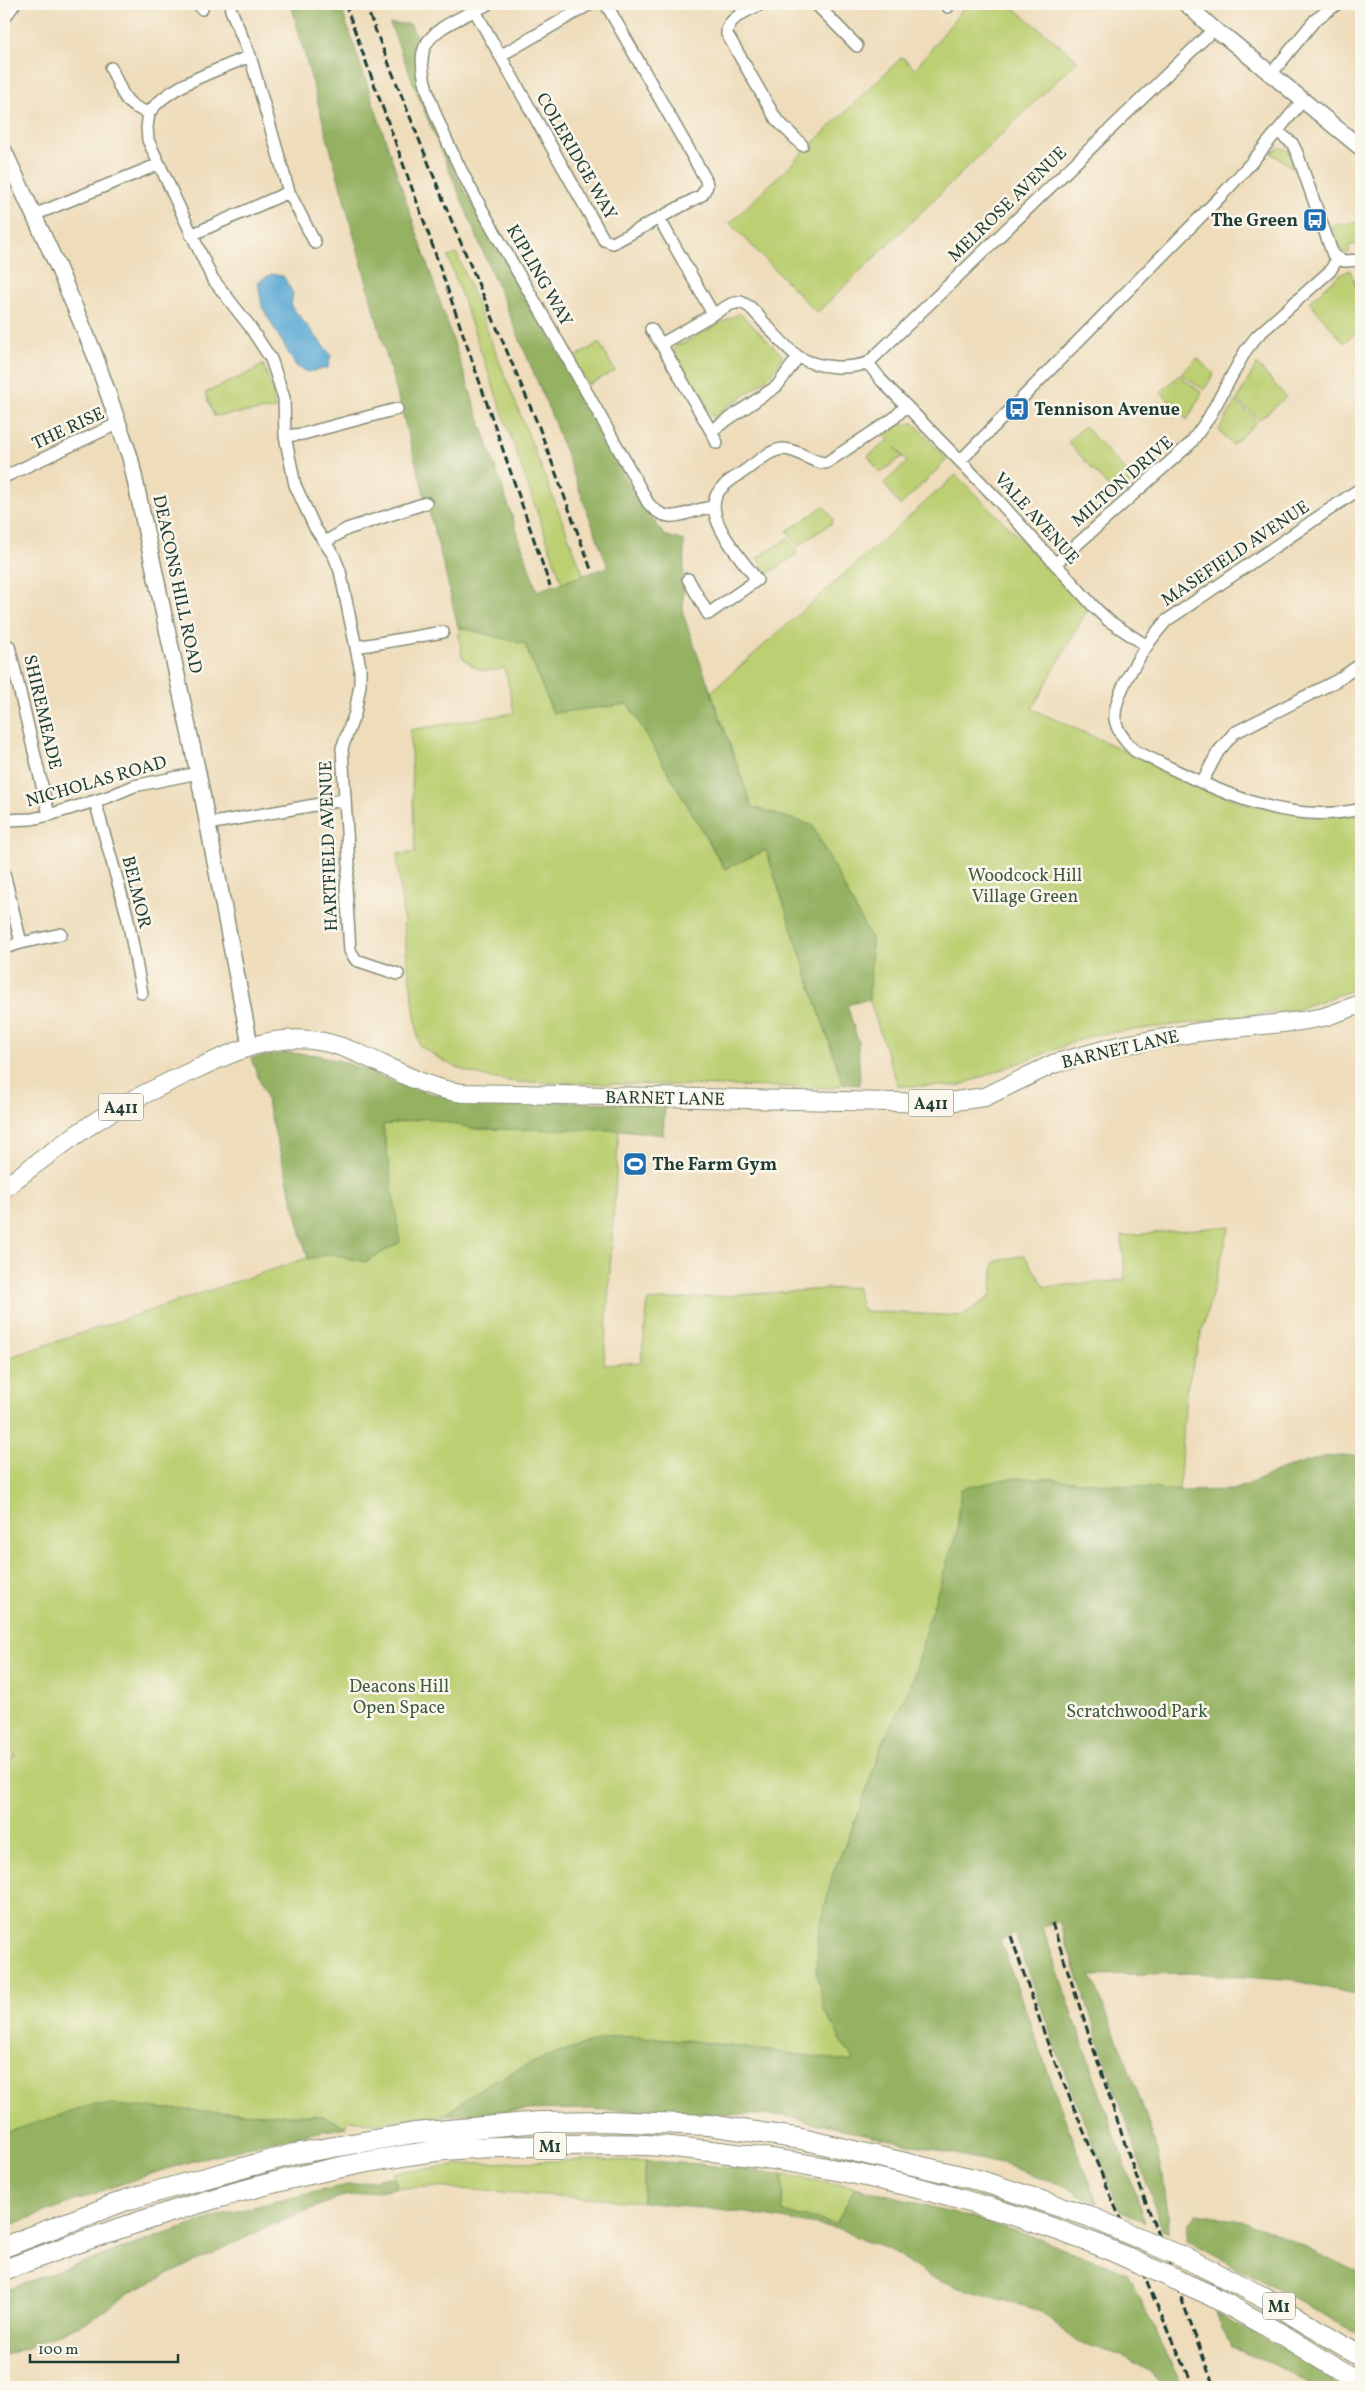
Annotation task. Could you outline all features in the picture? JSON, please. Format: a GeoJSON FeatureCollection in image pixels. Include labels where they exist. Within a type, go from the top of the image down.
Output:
{"type":"FeatureCollection","features":[{"type":"Feature","properties":{"kind":"highway","name":"M1"},"geometry":{"type":"LineString","coordinates":[[4,2247],[129,2199],[294,2154],[414,2133],[540,2122],[605,2121],[709,2125],[802,2139],[978,2180],[1088,2216],[1278,2297],[1361,2339]]}},
{"type":"Feature","properties":{"kind":"highway","name":"M1"},"geometry":{"type":"LineString","coordinates":[[4,2270],[106,2231],[297,2177],[382,2159],[433,2151],[586,2144],[671,2146],[810,2166],[891,2181],[1009,2213],[1102,2246],[1208,2294],[1320,2357],[1361,2384]]}},
{"type":"Feature","properties":{"kind":"highway","name":"M1"},"geometry":{"type":"LineString","coordinates":[[1194,2262],[1263,2297],[1361,2356]]}},
{"type":"Feature","properties":{"kind":"highway","name":"M1"},"geometry":{"type":"LineString","coordinates":[[1320,2357],[1356,2387]]}},
{"type":"Feature","properties":{"kind":"main road","name":"BARNET LANE"},"geometry":{"type":"LineString","coordinates":[[4,1188],[106,1115],[163,1084],[250,1046],[292,1039],[306,1039],[327,1043],[425,1085],[463,1093],[940,1103],[985,1097],[1053,1064],[1118,1046],[1199,1032],[1301,1022],[1324,1017],[1361,1004]]}},
{"type":"Feature","properties":{"kind":"street"},"geometry":{"type":"LineString","coordinates":[[4,15],[12,4]]}},
{"type":"Feature","properties":{"kind":"street","name":"KIPLING WAY"},"geometry":{"type":"LineString","coordinates":[[488,4],[434,34],[425,45],[422,58],[431,102],[449,146],[481,208],[648,503],[656,512],[671,518],[702,508],[714,507]]}},
{"type":"Feature","properties":{"kind":"street"},"geometry":{"type":"LineString","coordinates":[[500,56],[590,4]]}},
{"type":"Feature","properties":{"kind":"street","name":"COLERIDGE WAY"},"geometry":{"type":"LineString","coordinates":[[474,11],[604,240],[616,243],[702,195],[707,186],[706,180],[606,4]]}},
{"type":"Feature","properties":{"kind":"street"},"geometry":{"type":"LineString","coordinates":[[760,4],[748,7],[728,25],[727,34],[769,93],[776,118],[802,145]]}},
{"type":"Feature","properties":{"kind":"street"},"geometry":{"type":"LineString","coordinates":[[816,4],[857,46]]}},
{"type":"Feature","properties":{"kind":"street"},"geometry":{"type":"LineString","coordinates":[[1186,4],[1203,18],[1212,30],[1226,37],[1361,148]]}},
{"type":"Feature","properties":{"kind":"street"},"geometry":{"type":"LineString","coordinates":[[1271,74],[1315,20],[1337,4]]}},
{"type":"Feature","properties":{"kind":"street"},"geometry":{"type":"LineString","coordinates":[[231,10],[250,56],[289,192],[315,243]]}},
{"type":"Feature","properties":{"kind":"street","name":"MELROSE AVENUE"},"geometry":{"type":"LineString","coordinates":[[868,363],[1212,30]]}},
{"type":"Feature","properties":{"kind":"street"},"geometry":{"type":"LineString","coordinates":[[111,68],[126,101],[134,108],[149,113],[156,102],[170,93],[250,56]]}},
{"type":"Feature","properties":{"kind":"street"},"geometry":{"type":"LineString","coordinates":[[960,461],[1222,195],[1303,100]]}},
{"type":"Feature","properties":{"kind":"street","name":"HARTFIELD AVENUE"},"geometry":{"type":"LineString","coordinates":[[149,113],[148,140],[212,278],[248,324],[271,358],[284,398],[285,436],[295,485],[312,521],[334,556],[340,571],[356,647],[360,685],[355,713],[342,748],[343,800],[349,865],[346,886],[350,951],[356,960],[398,974]]}},
{"type":"Feature","properties":{"kind":"street"},"geometry":{"type":"LineString","coordinates":[[1277,131],[1292,143],[1297,153],[1330,251],[1337,259],[1344,261],[1361,260]]}},
{"type":"Feature","properties":{"kind":"street","name":"DEACONS HILL ROAD"},"geometry":{"type":"LineString","coordinates":[[4,151],[94,353],[119,423],[138,487],[198,773],[250,1046]]}},
{"type":"Feature","properties":{"kind":"street"},"geometry":{"type":"LineString","coordinates":[[34,215],[159,164]]}},
{"type":"Feature","properties":{"kind":"street"},"geometry":{"type":"LineString","coordinates":[[192,235],[289,192]]}},
{"type":"Feature","properties":{"kind":"street"},"geometry":{"type":"LineString","coordinates":[[660,220],[714,314]]}},
{"type":"Feature","properties":{"kind":"street","name":"MILTON DRIVE"},"geometry":{"type":"LineString","coordinates":[[1055,564],[1190,444],[1208,419],[1246,350],[1257,336],[1330,271],[1337,259]]}},
{"type":"Feature","properties":{"kind":"street"},"geometry":{"type":"LineString","coordinates":[[661,344],[731,304],[741,302],[750,307],[798,357],[814,364],[829,366],[851,366],[868,363],[906,406],[894,418],[826,463],[815,462],[794,451],[774,450],[722,487],[716,495],[714,507],[716,523],[757,580],[708,614],[688,579]]}},
{"type":"Feature","properties":{"kind":"street"},"geometry":{"type":"LineString","coordinates":[[651,329],[717,443]]}},
{"type":"Feature","properties":{"kind":"street"},"geometry":{"type":"LineString","coordinates":[[711,431],[777,386],[798,357]]}},
{"type":"Feature","properties":{"kind":"street","name":"VALE AVENUE"},"geometry":{"type":"LineString","coordinates":[[906,406],[960,461],[1109,621],[1147,646]]}},
{"type":"Feature","properties":{"kind":"street"},"geometry":{"type":"LineString","coordinates":[[285,436],[303,434],[397,409]]}},
{"type":"Feature","properties":{"kind":"street","name":"THE RISE"},"geometry":{"type":"LineString","coordinates":[[4,477],[119,423]]}},
{"type":"Feature","properties":{"kind":"street","name":"MASEFIELD AVENUE"},"geometry":{"type":"LineString","coordinates":[[1361,488],[1166,620],[1147,646],[1117,702],[1115,719],[1123,738],[1135,751],[1242,800],[1289,812],[1323,814],[1361,809]]}},
{"type":"Feature","properties":{"kind":"street"},"geometry":{"type":"LineString","coordinates":[[325,542],[347,529],[426,504]]}},
{"type":"Feature","properties":{"kind":"street"},"geometry":{"type":"LineString","coordinates":[[356,647],[444,632]]}},
{"type":"Feature","properties":{"kind":"street","name":"SHIREMEADE"},"geometry":{"type":"LineString","coordinates":[[9,646],[49,815]]}},
{"type":"Feature","properties":{"kind":"street"},"geometry":{"type":"LineString","coordinates":[[1202,782],[1218,752],[1234,733],[1336,681],[1361,664]]}},
{"type":"Feature","properties":{"kind":"street","name":"NICHOLAS ROAD"},"geometry":{"type":"LineString","coordinates":[[4,820],[32,819],[49,815],[95,801],[134,786],[198,773]]}},
{"type":"Feature","properties":{"kind":"street"},"geometry":{"type":"LineString","coordinates":[[208,824],[343,800]]}},
{"type":"Feature","properties":{"kind":"street","name":"BELMOR"},"geometry":{"type":"LineString","coordinates":[[95,801],[127,915],[142,993]]}},
{"type":"Feature","properties":{"kind":"street"},"geometry":{"type":"LineString","coordinates":[[4,874],[21,943]]}},
{"type":"Feature","properties":{"kind":"street"},"geometry":{"type":"LineString","coordinates":[[4,948],[61,934]]}},
{"type":"Feature","properties":{"kind":"green space"},"geometry":{"type":"Polygon","coordinates":[[[291,4],[340,4],[537,591],[608,567],[553,419],[390,24],[410,24],[419,42],[416,61],[426,100],[455,174],[582,393],[626,481],[664,535],[684,541],[683,614],[752,807],[812,825],[872,941],[869,999],[847,1005],[858,1041],[860,1085],[843,1084],[766,850],[725,869],[628,704],[553,713],[525,644],[458,627],[443,563],[291,4]]]}},
{"type":"Feature","properties":{"kind":"green space"},"geometry":{"type":"Polygon","coordinates":[[[967,4],[1009,4],[1078,60],[817,313],[730,223],[902,57],[915,69],[967,4]]]}},
{"type":"Feature","properties":{"kind":"green space"},"geometry":{"type":"Polygon","coordinates":[[[1280,147],[1288,150],[1297,171],[1271,153],[1280,147]]]}},
{"type":"Feature","properties":{"kind":"green space"},"geometry":{"type":"Polygon","coordinates":[[[1361,222],[1361,244],[1349,245],[1349,253],[1346,254],[1338,246],[1335,231],[1333,231],[1331,225],[1361,222]]]}},
{"type":"Feature","properties":{"kind":"green space"},"geometry":{"type":"Polygon","coordinates":[[[457,254],[584,576],[562,583],[448,257],[457,254]]]}},
{"type":"Feature","properties":{"kind":"green space"},"geometry":{"type":"Polygon","coordinates":[[[1350,270],[1361,302],[1361,328],[1344,343],[1309,302],[1338,276],[1350,270]]]}},
{"type":"Feature","properties":{"kind":"green space"},"geometry":{"type":"Polygon","coordinates":[[[740,313],[782,355],[779,363],[766,379],[722,410],[720,417],[713,417],[674,353],[676,344],[682,344],[740,313]]]}},
{"type":"Feature","properties":{"kind":"green space"},"geometry":{"type":"Polygon","coordinates":[[[599,343],[615,371],[588,385],[573,358],[599,343]]]}},
{"type":"Feature","properties":{"kind":"green space"},"geometry":{"type":"Polygon","coordinates":[[[1197,358],[1214,374],[1204,390],[1181,374],[1197,358]]]}},
{"type":"Feature","properties":{"kind":"green space"},"geometry":{"type":"Polygon","coordinates":[[[263,364],[272,389],[275,409],[214,416],[205,393],[253,371],[263,364]]]}},
{"type":"Feature","properties":{"kind":"green space"},"geometry":{"type":"Polygon","coordinates":[[[1257,364],[1286,397],[1259,420],[1237,400],[1257,364]]]}},
{"type":"Feature","properties":{"kind":"green space"},"geometry":{"type":"Polygon","coordinates":[[[1179,375],[1202,393],[1187,420],[1161,392],[1179,375]]]}},
{"type":"Feature","properties":{"kind":"green space"},"geometry":{"type":"Polygon","coordinates":[[[1236,401],[1257,422],[1232,445],[1219,430],[1236,401]]]}},
{"type":"Feature","properties":{"kind":"green space"},"geometry":{"type":"Polygon","coordinates":[[[914,423],[947,460],[900,506],[884,483],[907,462],[895,447],[902,457],[880,473],[868,456],[889,440],[884,434],[898,424],[914,423]]]}},
{"type":"Feature","properties":{"kind":"green space"},"geometry":{"type":"Polygon","coordinates":[[[1084,426],[1134,480],[1116,495],[1068,442],[1084,426]]]}},
{"type":"Feature","properties":{"kind":"green space","name":"Woodcock Hill Village Green"},"geometry":{"type":"Polygon","coordinates":[[[956,475],[1089,607],[1032,709],[1243,804],[1361,814],[1361,987],[1294,1010],[1093,1035],[958,1086],[898,1086],[869,999],[872,941],[812,825],[752,807],[711,692],[956,475]]]}},
{"type":"Feature","properties":{"kind":"green space"},"geometry":{"type":"Polygon","coordinates":[[[824,506],[833,519],[832,523],[798,546],[787,531],[824,506]]]}},
{"type":"Feature","properties":{"kind":"green space"},"geometry":{"type":"Polygon","coordinates":[[[788,538],[797,550],[796,555],[768,574],[757,558],[788,538]]]}},
{"type":"Feature","properties":{"kind":"green space"},"geometry":{"type":"Polygon","coordinates":[[[458,627],[525,644],[553,713],[628,704],[724,868],[766,850],[843,1084],[833,1088],[519,1082],[490,1078],[455,1067],[419,1045],[407,958],[397,854],[415,853],[410,730],[514,713],[505,668],[482,670],[473,666],[462,657],[458,627]]]}},
{"type":"Feature","properties":{"kind":"green space"},"geometry":{"type":"Polygon","coordinates":[[[288,1053],[317,1055],[347,1063],[410,1088],[456,1100],[665,1104],[663,1135],[622,1130],[476,1129],[426,1118],[383,1125],[400,1242],[365,1262],[332,1254],[308,1259],[265,1095],[251,1058],[288,1053]]]}},
{"type":"Feature","properties":{"kind":"green space","name":"Deacons Hill Open Space"},"geometry":{"type":"Polygon","coordinates":[[[426,1118],[477,1129],[619,1129],[604,1365],[641,1362],[648,1301],[856,1287],[863,1311],[962,1316],[991,1296],[994,1262],[1024,1255],[1045,1287],[1125,1280],[1122,1236],[1230,1226],[1186,1391],[1179,1491],[1054,1479],[1011,1478],[961,1490],[957,1532],[928,1622],[914,1678],[881,1747],[859,1812],[833,1872],[824,2011],[855,2063],[685,2040],[615,2036],[548,2056],[487,2084],[443,2116],[372,2123],[349,2120],[346,2127],[323,2116],[233,2113],[24,2127],[4,2133],[4,1763],[15,1756],[4,1738],[4,1359],[307,1258],[332,1254],[365,1262],[399,1243],[383,1125],[426,1118]]]}},
{"type":"Feature","properties":{"kind":"green space","name":"Scratchwood Park"},"geometry":{"type":"Polygon","coordinates":[[[1361,1455],[1361,2005],[1354,1994],[1296,1981],[1194,1973],[1091,1975],[1129,2069],[1152,2134],[1166,2200],[1169,2232],[1162,2229],[1059,1921],[1042,1926],[1145,2223],[1120,2211],[1066,2076],[1015,1934],[1000,1940],[1076,2149],[1098,2203],[1080,2196],[1071,2188],[1005,2165],[784,2116],[587,2109],[518,2110],[443,2116],[487,2084],[548,2056],[615,2036],[685,2040],[854,2062],[824,2011],[817,1974],[818,1937],[833,1872],[859,1812],[881,1747],[914,1678],[928,1622],[957,1532],[961,1489],[1011,1478],[1054,1479],[1179,1491],[1234,1490],[1281,1470],[1324,1457],[1361,1455]]]}},
{"type":"Feature","properties":{"kind":"green space"},"geometry":{"type":"Polygon","coordinates":[[[95,2104],[233,2113],[323,2116],[346,2127],[264,2143],[183,2164],[70,2202],[4,2228],[4,2133],[95,2104]]]}},
{"type":"Feature","properties":{"kind":"green space"},"geometry":{"type":"Polygon","coordinates":[[[586,2160],[646,2161],[642,2202],[432,2187],[397,2188],[393,2172],[482,2163],[586,2160]]]}},
{"type":"Feature","properties":{"kind":"green space"},"geometry":{"type":"Polygon","coordinates":[[[646,2161],[699,2164],[783,2175],[782,2212],[836,2224],[855,2187],[955,2213],[1038,2238],[1127,2273],[1183,2387],[1164,2387],[1149,2371],[1123,2356],[1078,2342],[1040,2311],[960,2288],[927,2275],[890,2250],[834,2228],[747,2213],[642,2202],[646,2161]]]}},
{"type":"Feature","properties":{"kind":"green space"},"geometry":{"type":"Polygon","coordinates":[[[783,2175],[855,2187],[836,2224],[782,2212],[783,2175]]]}},
{"type":"Feature","properties":{"kind":"green space"},"geometry":{"type":"Polygon","coordinates":[[[394,2176],[397,2188],[340,2197],[272,2225],[131,2292],[89,2321],[26,2348],[4,2355],[4,2290],[220,2215],[328,2189],[394,2176]]]}},
{"type":"Feature","properties":{"kind":"green space"},"geometry":{"type":"Polygon","coordinates":[[[1197,2214],[1236,2220],[1279,2234],[1361,2274],[1361,2335],[1187,2240],[1188,2225],[1197,2214]]]}},
{"type":"Feature","properties":{"kind":"green space"},"geometry":{"type":"Polygon","coordinates":[[[1215,2313],[1309,2363],[1342,2387],[1313,2387],[1275,2365],[1230,2347],[1215,2313]]]}},
{"type":"Feature","properties":{"kind":"water"},"geometry":{"type":"Polygon","coordinates":[[[271,274],[283,276],[293,293],[291,306],[331,355],[328,368],[307,372],[296,366],[262,307],[258,282],[271,274]]]}},
{"type":"Feature","properties":{"kind":"railway"},"geometry":{"type":"LineString","coordinates":[[345,4],[425,224],[550,586]]}},
{"type":"Feature","properties":{"kind":"railway"},"geometry":{"type":"LineString","coordinates":[[365,4],[450,217],[539,427],[592,572]]}},
{"type":"Feature","properties":{"kind":"railway"},"geometry":{"type":"LineString","coordinates":[[1052,1923],[1130,2159],[1214,2387]]}},
{"type":"Feature","properties":{"kind":"railway"},"geometry":{"type":"LineString","coordinates":[[1011,1936],[1051,2053],[1150,2290],[1194,2387]]}},
{"type":"Feature","properties":{"kind":"place","name":"The Green"},"geometry":{"type":"Point","coordinates":[1315,220]}},
{"type":"Feature","properties":{"kind":"place","name":"Tennison Avenue"},"geometry":{"type":"Point","coordinates":[1017,409]}},
{"type":"Feature","properties":{"kind":"place","name":"The Farm Gym"},"geometry":{"type":"Point","coordinates":[635,1164]}}]}
